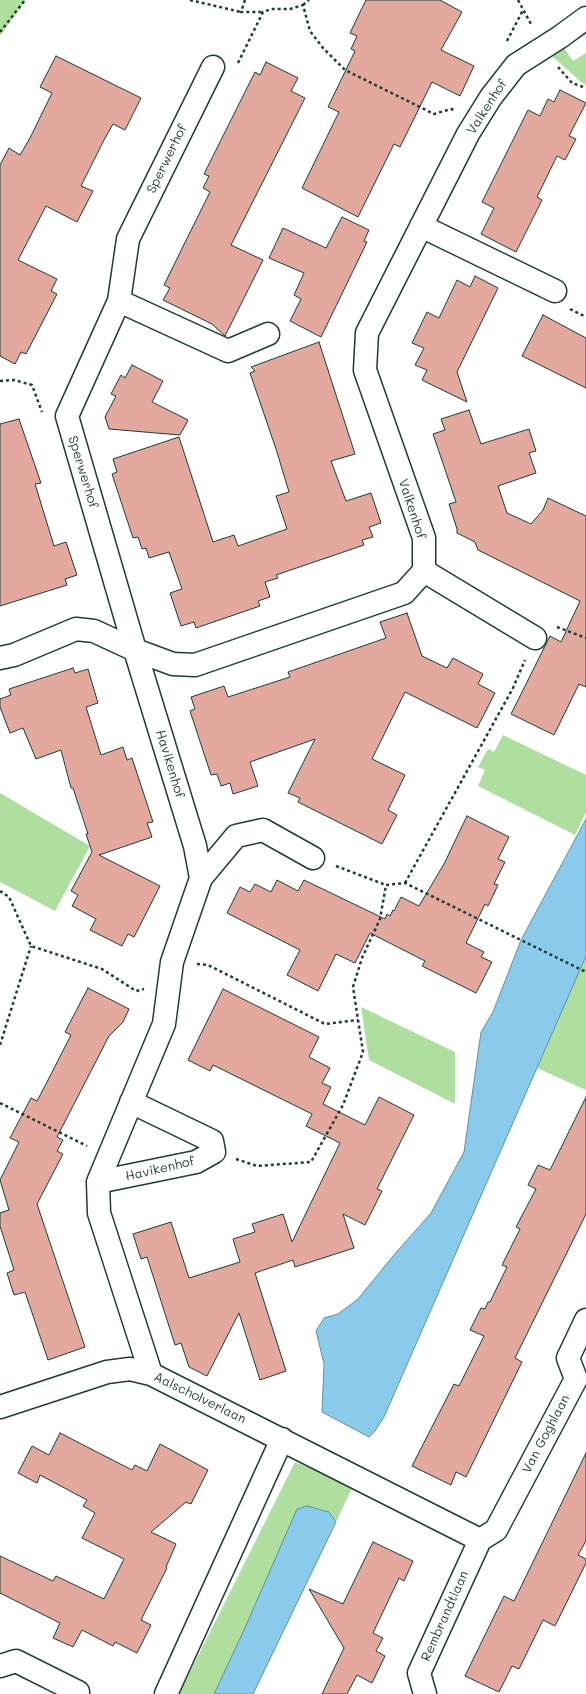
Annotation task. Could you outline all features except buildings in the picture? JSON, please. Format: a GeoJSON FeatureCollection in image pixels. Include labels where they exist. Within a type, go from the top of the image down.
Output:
{"type":"FeatureCollection","features":[{"type":"Feature","properties":{"kind":"street","name":"Valkenhof"},"geometry":{"type":"LineString","coordinates":[[424,571],[424,538],[365,370],[367,333],[476,121],[491,97],[516,65],[586,18]]}},
{"type":"Feature","properties":{"kind":"street","name":"Sperwerhof"},"geometry":{"type":"LineString","coordinates":[[135,650],[67,416],[119,301],[128,238],[213,67]]}},
{"type":"Feature","properties":{"kind":"street"},"geometry":{"type":"LineString","coordinates":[[421,226],[555,291]]}},
{"type":"Feature","properties":{"kind":"street"},"geometry":{"type":"LineString","coordinates":[[119,301],[228,351],[268,334]]}},
{"type":"Feature","properties":{"kind":"street"},"geometry":{"type":"LineString","coordinates":[[0,658],[14,655],[76,629],[94,631],[135,650],[173,664],[195,665],[404,593],[424,571],[535,638]]}},
{"type":"Feature","properties":{"kind":"street","name":"Havikenhof"},"geometry":{"type":"LineString","coordinates":[[135,650],[195,846],[201,878]]}},
{"type":"Feature","properties":{"kind":"street","name":"Havikenhof"},"geometry":{"type":"LineString","coordinates":[[151,1374],[99,1213],[98,1182],[164,1024],[172,962],[201,878],[236,836],[263,830],[313,858]]}},
{"type":"Feature","properties":{"kind":"street"},"geometry":{"type":"LineString","coordinates":[[131,1102],[212,1141],[214,1152]]}},
{"type":"Feature","properties":{"kind":"street","name":"Havikenhof"},"geometry":{"type":"LineString","coordinates":[[98,1182],[196,1162],[214,1152]]}},
{"type":"Feature","properties":{"kind":"street","name":"Van Goghlaan"},"geometry":{"type":"LineString","coordinates":[[480,1540],[496,1530],[576,1379],[568,1358],[586,1320]]}},
{"type":"Feature","properties":{"kind":"street","name":"Aalscholverlaan"},"geometry":{"type":"LineString","coordinates":[[0,1407],[107,1372],[130,1369],[151,1374],[480,1540]]}},
{"type":"Feature","properties":{"kind":"street"},"geometry":{"type":"LineString","coordinates":[[166,1694],[282,1439]]}},
{"type":"Feature","properties":{"kind":"street","name":"Rembrandtlaan"},"geometry":{"type":"LineString","coordinates":[[425,1694],[419,1673],[480,1540]]}},
{"type":"Feature","properties":{"kind":"street"},"geometry":{"type":"LineString","coordinates":[[0,1666],[16,1661],[78,1692]]}},
{"type":"Feature","properties":{"kind":"path"},"geometry":{"type":"LineString","coordinates":[[0,32],[25,0]]}},
{"type":"Feature","properties":{"kind":"path"},"geometry":{"type":"LineString","coordinates":[[190,0],[240,12],[263,12],[290,9],[303,5],[309,0]]}},
{"type":"Feature","properties":{"kind":"path"},"geometry":{"type":"LineString","coordinates":[[240,12],[245,0]]}},
{"type":"Feature","properties":{"kind":"path"},"geometry":{"type":"LineString","coordinates":[[518,0],[548,56],[572,83],[586,88]]}},
{"type":"Feature","properties":{"kind":"path"},"geometry":{"type":"LineString","coordinates":[[303,5],[310,31],[323,48],[345,70],[434,114],[451,109],[476,121]]}},
{"type":"Feature","properties":{"kind":"path"},"geometry":{"type":"LineString","coordinates":[[213,67],[233,72],[263,12]]}},
{"type":"Feature","properties":{"kind":"path"},"geometry":{"type":"LineString","coordinates":[[0,381],[14,380],[32,385],[45,419],[67,416]]}},
{"type":"Feature","properties":{"kind":"path"},"geometry":{"type":"LineString","coordinates":[[405,883],[513,688]]}},
{"type":"Feature","properties":{"kind":"path"},"geometry":{"type":"LineString","coordinates":[[313,858],[386,885],[405,883],[586,972]]}},
{"type":"Feature","properties":{"kind":"path"},"geometry":{"type":"LineString","coordinates":[[214,1152],[257,1166],[311,1162],[343,1105],[363,1052],[353,987],[362,958],[380,919],[386,885]]}},
{"type":"Feature","properties":{"kind":"path"},"geometry":{"type":"LineString","coordinates":[[0,891],[9,897],[31,946],[0,1045]]}},
{"type":"Feature","properties":{"kind":"path"},"geometry":{"type":"LineString","coordinates":[[31,946],[102,969],[136,991],[169,985]]}},
{"type":"Feature","properties":{"kind":"path"},"geometry":{"type":"LineString","coordinates":[[172,962],[208,965],[325,1024],[358,1020]]}},
{"type":"Feature","properties":{"kind":"path"},"geometry":{"type":"LineString","coordinates":[[0,1103],[109,1156]]}},
{"type":"Feature","properties":{"kind":"green space"},"geometry":{"type":"Polygon","coordinates":[[[0,0],[26,0],[0,36],[0,0]]]}},
{"type":"Feature","properties":{"kind":"green space"},"geometry":{"type":"Polygon","coordinates":[[[561,43],[573,61],[586,53],[586,85],[550,54],[561,43]]]}},
{"type":"Feature","properties":{"kind":"green space"},"geometry":{"type":"Polygon","coordinates":[[[503,735],[586,775],[586,812],[575,835],[478,786],[485,770],[478,767],[488,749],[494,752],[503,735]]]}},
{"type":"Feature","properties":{"kind":"green space"},"geometry":{"type":"Polygon","coordinates":[[[0,793],[90,846],[55,911],[0,882],[0,793]]]}},
{"type":"Feature","properties":{"kind":"green space"},"geometry":{"type":"Polygon","coordinates":[[[586,956],[586,1090],[537,1068],[586,956]]]}},
{"type":"Feature","properties":{"kind":"green space"},"geometry":{"type":"Polygon","coordinates":[[[361,1007],[455,1052],[455,1104],[369,1060],[361,1007]]]}},
{"type":"Feature","properties":{"kind":"green space"},"geometry":{"type":"Polygon","coordinates":[[[295,1462],[353,1486],[336,1522],[329,1512],[307,1506],[214,1694],[179,1694],[295,1462]]]}},
{"type":"Feature","properties":{"kind":"water"},"geometry":{"type":"Polygon","coordinates":[[[586,819],[586,956],[384,1417],[369,1437],[322,1412],[324,1364],[316,1331],[324,1318],[338,1314],[358,1299],[431,1213],[464,1152],[481,1032],[493,1012],[521,940],[586,819]]]}},
{"type":"Feature","properties":{"kind":"water"},"geometry":{"type":"Polygon","coordinates":[[[307,1506],[329,1512],[336,1522],[253,1694],[214,1694],[297,1509],[307,1506]]]}}]}
